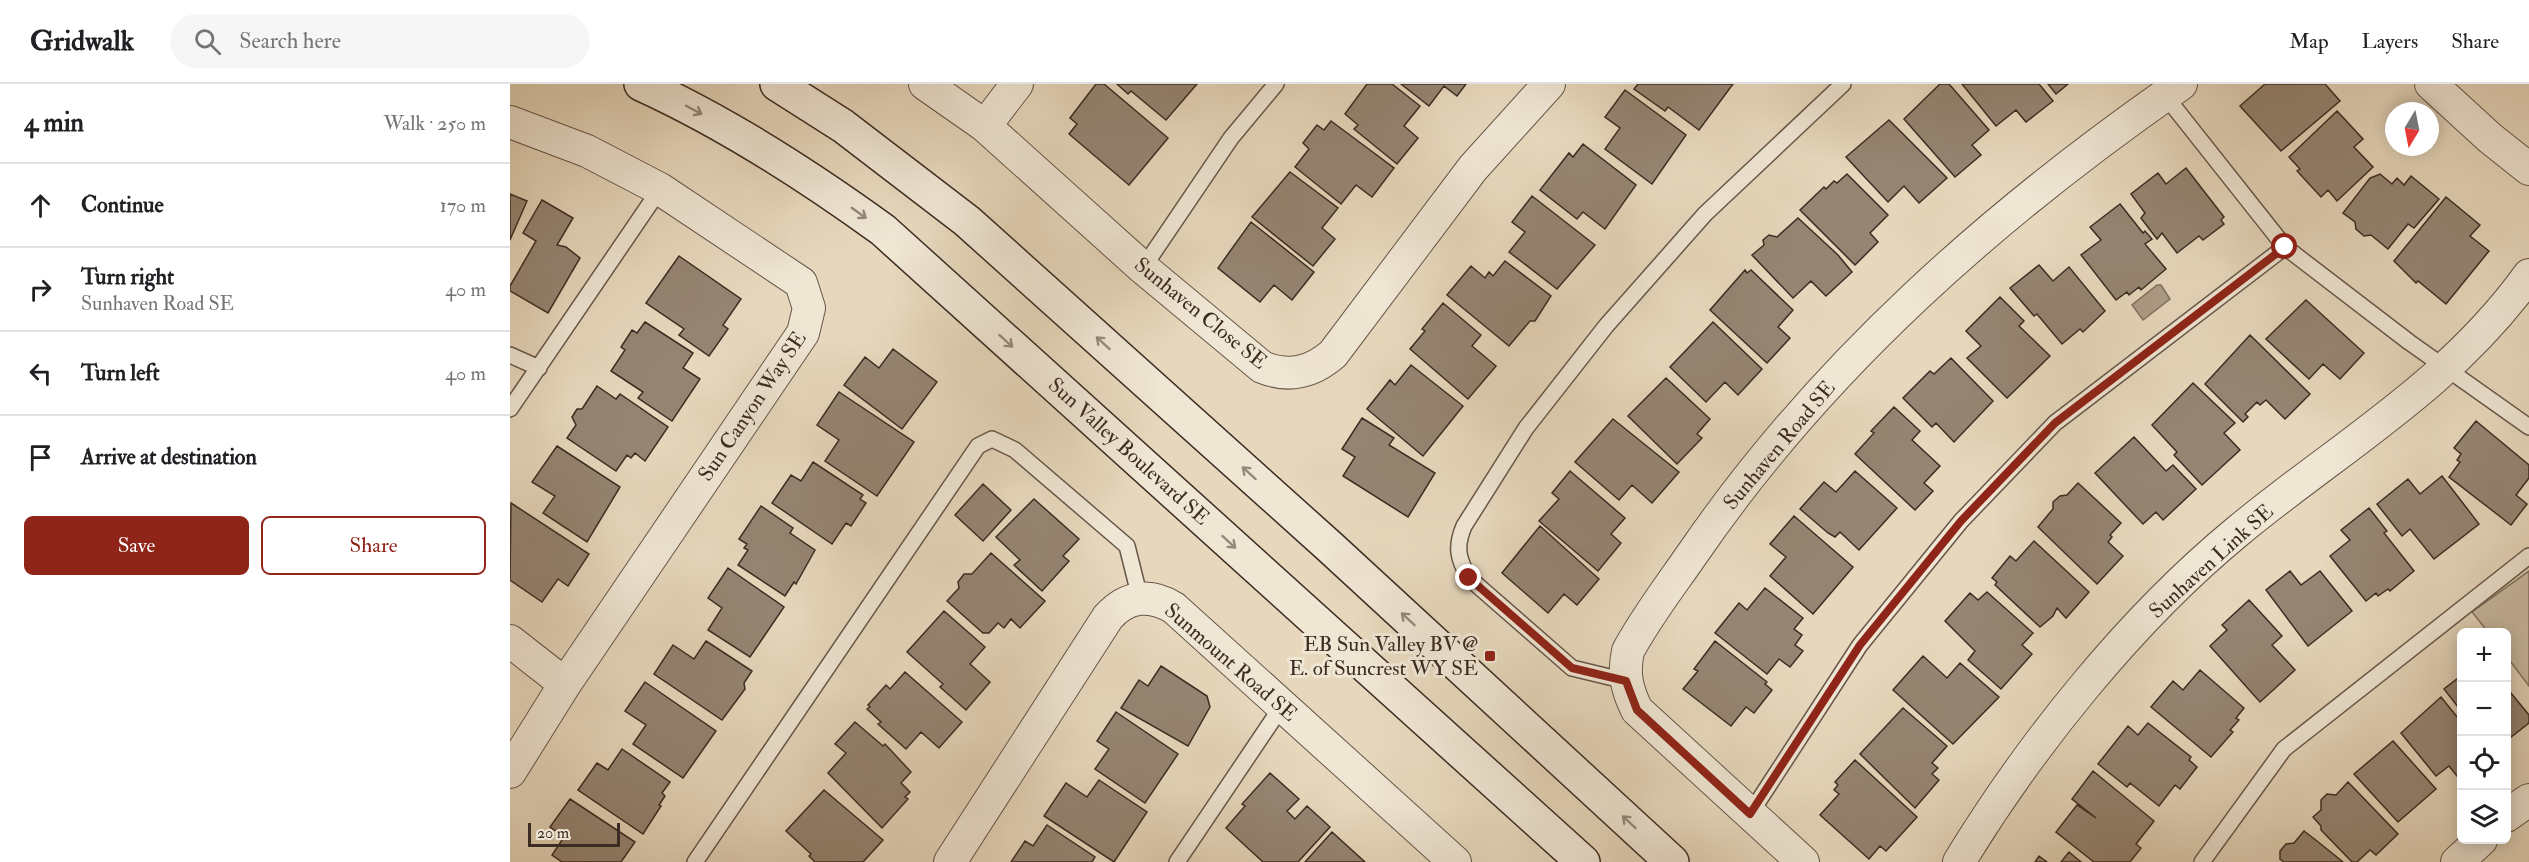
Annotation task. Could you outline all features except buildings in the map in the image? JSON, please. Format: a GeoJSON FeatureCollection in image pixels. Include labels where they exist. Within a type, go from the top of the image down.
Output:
{"type":"FeatureCollection","features":[{"type":"Feature","properties":{"kind":"main road","name":"Sun Valley Boulevard SE"},"geometry":{"type":"LineString","coordinates":[[641,84],[722,126],[774,157],[829,191],[883,230],[1583,862]]}},
{"type":"Feature","properties":{"kind":"main road"},"geometry":{"type":"LineString","coordinates":[[777,84],[843,126],[967,221],[1330,547],[1672,862]]}},
{"type":"Feature","properties":{"kind":"street","name":"Sunhaven Close SE"},"geometry":{"type":"LineString","coordinates":[[925,84],[986,126],[1143,268],[1262,367],[1286,374],[1312,369],[1333,354],[1473,168],[1549,84]]}},
{"type":"Feature","properties":{"kind":"street"},"geometry":{"type":"LineString","coordinates":[[986,126],[1017,84]]}},
{"type":"Feature","properties":{"kind":"street"},"geometry":{"type":"LineString","coordinates":[[2431,84],[2490,138],[2529,169]]}},
{"type":"Feature","properties":{"kind":"street","name":"Sunhaven Road SE"},"geometry":{"type":"LineString","coordinates":[[1803,862],[1637,710],[1626,681],[1625,666],[1635,638],[1710,527],[1761,462],[1883,326],[1974,241],[2167,88]]}},
{"type":"Feature","properties":{"kind":"street","name":"Sun Canyon Way SE"},"geometry":{"type":"LineString","coordinates":[[510,122],[587,151],[660,189],[801,283],[809,308],[807,323],[565,684],[510,772]]}},
{"type":"Feature","properties":{"kind":"street","name":"Sunhaven Link SE"},"geometry":{"type":"LineString","coordinates":[[1959,862],[1988,814],[2032,753],[2105,664],[2166,598],[2237,532],[2407,404],[2448,368],[2499,314],[2529,274]]}},
{"type":"Feature","properties":{"kind":"street","name":"Sunmount Road SE"},"geometry":{"type":"LineString","coordinates":[[950,862],[1108,617],[1116,608],[1140,598],[1152,598],[1173,608],[1455,862]]}},
{"type":"Feature","properties":{"kind":"street"},"geometry":{"type":"LineString","coordinates":[[510,641],[565,684]]}},
{"type":"Feature","properties":{"kind":"street"},"geometry":{"type":"LineString","coordinates":[[2511,813],[2529,800]]}},
{"type":"Feature","properties":{"kind":"street"},"geometry":{"type":"LineString","coordinates":[[2457,862],[2477,844]]}},
{"type":"Feature","properties":{"kind":"lane"},"geometry":{"type":"LineString","coordinates":[[1143,268],[1231,138],[1276,84]]}},
{"type":"Feature","properties":{"kind":"lane"},"geometry":{"type":"LineString","coordinates":[[1626,681],[1572,668],[1469,578],[1459,561],[1458,542],[1464,526],[1526,428],[1606,326],[1705,214],[1843,84]]}},
{"type":"Feature","properties":{"kind":"lane"},"geometry":{"type":"LineString","coordinates":[[2167,88],[2285,247],[2392,329],[2529,427]]}},
{"type":"Feature","properties":{"kind":"lane"},"geometry":{"type":"LineString","coordinates":[[510,409],[660,189]]}},
{"type":"Feature","properties":{"kind":"lane"},"geometry":{"type":"LineString","coordinates":[[1750,814],[1860,645],[1961,521],[2055,423],[2285,247]]}},
{"type":"Feature","properties":{"kind":"lane"},"geometry":{"type":"LineString","coordinates":[[510,355],[539,368]]}},
{"type":"Feature","properties":{"kind":"lane"},"geometry":{"type":"LineString","coordinates":[[695,862],[978,447],[992,439],[1015,450],[1127,546],[1140,598]]}},
{"type":"Feature","properties":{"kind":"lane"},"geometry":{"type":"LineString","coordinates":[[2202,862],[2284,749],[2529,556]]}},
{"type":"Feature","properties":{"kind":"lane"},"geometry":{"type":"LineString","coordinates":[[1177,862],[1282,706]]}},
{"type":"Feature","properties":{"kind":"shaded area"},"geometry":{"type":"Polygon","coordinates":[[[2157,285],[2161,285],[2170,299],[2143,320],[2132,305],[2157,285]]]}},
{"type":"Feature","properties":{"kind":"shaded area"},"geometry":{"type":"Polygon","coordinates":[[[2529,571],[2529,686],[2511,662],[2511,628],[2485,628],[2472,612],[2529,571]]]}},
{"type":"Feature","properties":{"kind":"place","name":"EB Sun Valley BV @ E. of Suncrest WY SE"},"geometry":{"type":"Point","coordinates":[1490,656]}},
{"type":"Feature","properties":{"kind":"route"},"geometry":{"type":"LineString","coordinates":[[1469,578],[1572,668],[1626,681],[1629,694],[1637,710],[1750,814],[1860,645],[1961,521],[2055,423],[2285,247]]}}]}
